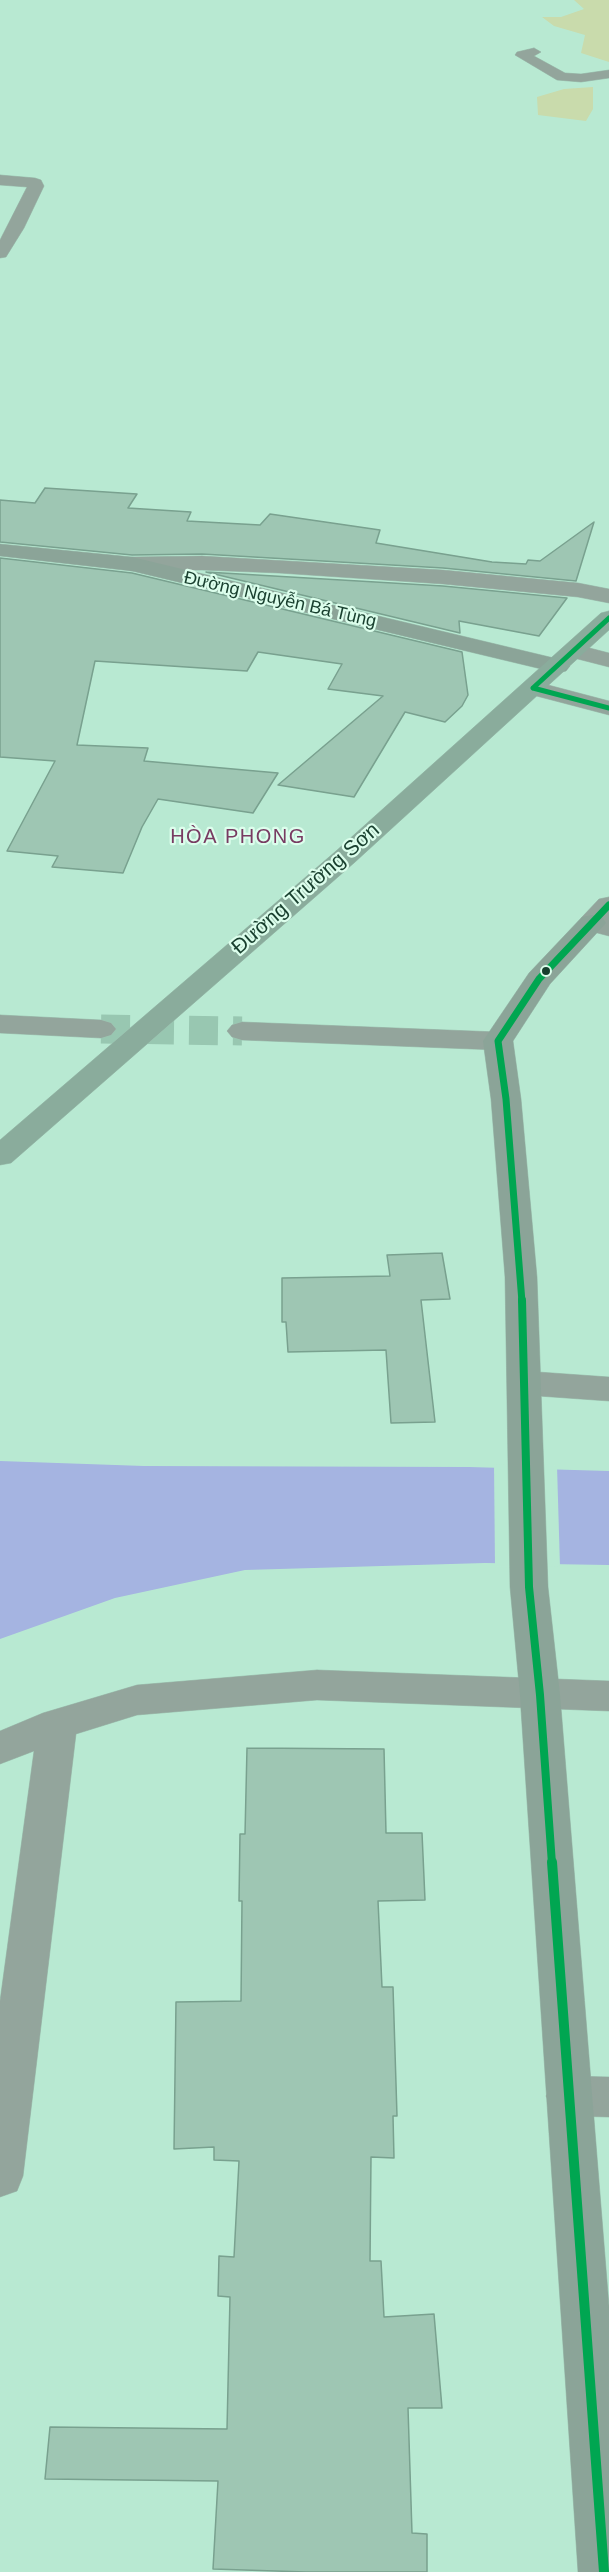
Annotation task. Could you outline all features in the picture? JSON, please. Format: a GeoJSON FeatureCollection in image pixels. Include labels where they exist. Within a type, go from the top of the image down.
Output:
{"type":"FeatureCollection","features":[{"type":"Feature","properties":{"kind":"highway","name":"Đường Trường Sơn"},"geometry":{"type":"LineString","coordinates":[[0,1156],[345,857],[609,618]]}},
{"type":"Feature","properties":{"kind":"street"},"geometry":{"type":"LineString","coordinates":[[534,52],[522,56],[562,77],[581,78],[609,75]]}},
{"type":"Feature","properties":{"kind":"street"},"geometry":{"type":"LineString","coordinates":[[0,180],[35,183],[36,186],[16,228],[0,254]]}},
{"type":"Feature","properties":{"kind":"street","name":"Đường Nguyễn Bá Tùng"},"geometry":{"type":"LineString","coordinates":[[0,550],[132,564],[566,659]]}},
{"type":"Feature","properties":{"kind":"street"},"geometry":{"type":"LineString","coordinates":[[132,564],[202,563],[279,566],[431,576],[578,590],[609,596]]}},
{"type":"Feature","properties":{"kind":"street"},"geometry":{"type":"LineString","coordinates":[[566,659],[609,660]]}},
{"type":"Feature","properties":{"kind":"street"},"geometry":{"type":"LineString","coordinates":[[533,688],[609,708]]}},
{"type":"Feature","properties":{"kind":"street"},"geometry":{"type":"LineString","coordinates":[[603,919],[539,979],[498,1041],[506,1099],[520,1265],[529,1587],[589,2096],[604,2572]]}},
{"type":"Feature","properties":{"kind":"street"},"geometry":{"type":"LineString","coordinates":[[0,1024],[101,1029]]}},
{"type":"Feature","properties":{"kind":"street"},"geometry":{"type":"LineString","coordinates":[[242,1031],[498,1041]]}},
{"type":"Feature","properties":{"kind":"street"},"geometry":{"type":"LineString","coordinates":[[524,1383],[609,1389]]}},
{"type":"Feature","properties":{"kind":"street"},"geometry":{"type":"LineString","coordinates":[[0,1748],[57,1724],[137,1700],[317,1684],[540,1695],[609,1696]]}},
{"type":"Feature","properties":{"kind":"street"},"geometry":{"type":"LineString","coordinates":[[0,2176],[57,1724]]}},
{"type":"Feature","properties":{"kind":"green space"},"geometry":{"type":"Polygon","coordinates":[[[574,0],[609,0],[609,62],[581,53],[585,35],[554,26],[542,17],[561,17],[584,9],[574,0]]]}},
{"type":"Feature","properties":{"kind":"green space"},"geometry":{"type":"Polygon","coordinates":[[[593,87],[593,109],[586,121],[538,115],[537,97],[564,89],[593,87]]]}},
{"type":"Feature","properties":{"kind":"water"},"geometry":{"type":"Polygon","coordinates":[[[0,1461],[144,1466],[469,1467],[609,1471],[609,1565],[485,1563],[245,1570],[115,1598],[0,1639],[0,1461]]]}},
{"type":"Feature","properties":{"kind":"pier"},"geometry":{"type":"Polygon","coordinates":[[[494,1464],[557,1466],[560,1567],[495,1566],[494,1464]]]}},
{"type":"Feature","properties":{"kind":"building"},"geometry":{"type":"Polygon","coordinates":[[[45,488],[137,494],[128,508],[191,512],[187,521],[260,525],[270,514],[380,530],[376,543],[492,562],[526,564],[528,560],[540,561],[594,522],[576,581],[443,568],[202,554],[132,555],[0,542],[0,500],[35,503],[45,488]]]}},
{"type":"Feature","properties":{"kind":"building"},"geometry":{"type":"Polygon","coordinates":[[[0,558],[132,573],[462,652],[468,695],[462,706],[445,722],[405,712],[354,797],[278,785],[383,696],[328,689],[342,664],[258,652],[247,671],[95,661],[77,745],[148,748],[144,761],[278,773],[253,813],[158,799],[142,827],[123,873],[52,867],[58,856],[7,851],[55,761],[0,757],[0,558]]]}},
{"type":"Feature","properties":{"kind":"building"},"geometry":{"type":"Polygon","coordinates":[[[206,572],[443,586],[567,598],[539,636],[459,621],[460,633],[206,572]]]}},
{"type":"Feature","properties":{"kind":"building"},"geometry":{"type":"Polygon","coordinates":[[[442,1253],[450,1299],[421,1300],[435,1422],[391,1423],[386,1350],[288,1352],[286,1322],[282,1322],[282,1278],[390,1276],[387,1255],[442,1253]]]}},
{"type":"Feature","properties":{"kind":"building"},"geometry":{"type":"Polygon","coordinates":[[[247,1748],[384,1749],[386,1833],[422,1833],[425,1900],[378,1901],[382,1987],[393,1987],[397,2116],[393,2116],[394,2158],[371,2157],[370,2261],[381,2261],[384,2317],[434,2314],[442,2408],[408,2408],[412,2533],[427,2534],[427,2572],[213,2569],[218,2481],[45,2479],[50,2427],[227,2429],[230,2297],[218,2296],[219,2256],[234,2257],[239,2161],[214,2160],[214,2147],[174,2149],[176,2002],[241,2001],[240,1834],[245,1834],[247,1748]]]}},
{"type":"Feature","properties":{"kind":"tunnel"},"geometry":{"type":"LineString","coordinates":[[101,1029],[242,1031]]}},
{"type":"Feature","properties":{"kind":"transit line"},"geometry":{"type":"LineString","coordinates":[[533,688],[609,618]]}},
{"type":"Feature","properties":{"kind":"transit line"},"geometry":{"type":"LineString","coordinates":[[533,688],[609,708]]}},
{"type":"Feature","properties":{"kind":"transit line"},"geometry":{"type":"LineString","coordinates":[[604,2572],[540,1695],[529,1587],[521,1277],[506,1099],[498,1041],[539,979],[609,905]]}},
{"type":"Feature","properties":{"kind":"district","name":"HÒA PHONG"},"geometry":{"type":"Point","coordinates":[238,837]}}]}
